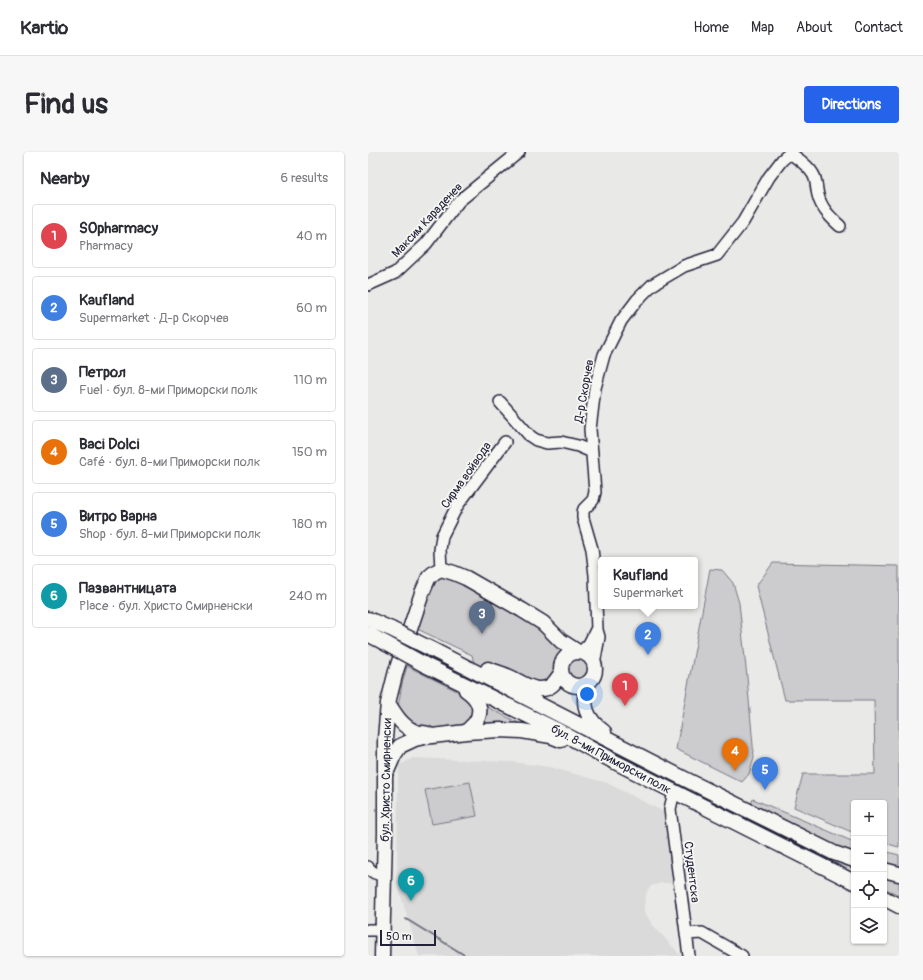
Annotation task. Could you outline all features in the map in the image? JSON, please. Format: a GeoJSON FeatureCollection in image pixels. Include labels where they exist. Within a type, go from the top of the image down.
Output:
{"type":"FeatureCollection","features":[{"type":"Feature","properties":{"kind":"main road"},"geometry":{"type":"LineString","coordinates":[[441,569],[454,573],[522,610],[543,623],[567,646],[588,656],[594,664],[594,672],[591,679],[586,684],[579,686],[567,682],[562,667],[563,650],[554,634]]}},
{"type":"Feature","properties":{"kind":"main road","name":"бул. Христо Смирненски"},"geometry":{"type":"LineString","coordinates":[[382,956],[385,735],[388,703],[396,671],[422,593],[432,574],[441,569]]}},
{"type":"Feature","properties":{"kind":"main road","name":"бул. 8-ми Приморски полк"},"geometry":{"type":"LineString","coordinates":[[368,619],[437,651],[685,779],[834,853],[851,859]]}},
{"type":"Feature","properties":{"kind":"main road","name":"бул. 8-ми Приморски полк"},"geometry":{"type":"LineString","coordinates":[[368,634],[446,676],[555,729],[613,761],[851,880]]}},
{"type":"Feature","properties":{"kind":"main road"},"geometry":{"type":"LineString","coordinates":[[437,651],[510,678],[530,688],[540,689],[553,684],[569,654],[580,652]]}},
{"type":"Feature","properties":{"kind":"main road"},"geometry":{"type":"LineString","coordinates":[[446,676],[472,693],[479,703],[478,715],[475,722],[466,732]]}},
{"type":"Feature","properties":{"kind":"main road"},"geometry":{"type":"LineString","coordinates":[[586,684],[586,708],[593,723],[603,731],[633,745],[685,779]]}},
{"type":"Feature","properties":{"kind":"main road"},"geometry":{"type":"LineString","coordinates":[[388,703],[397,718],[414,734]]}},
{"type":"Feature","properties":{"kind":"main road"},"geometry":{"type":"LineString","coordinates":[[385,735],[437,735],[500,730],[531,732],[551,736],[613,761]]}},
{"type":"Feature","properties":{"kind":"main road"},"geometry":{"type":"LineString","coordinates":[[385,776],[394,755],[400,746],[414,734]]}},
{"type":"Feature","properties":{"kind":"main road"},"geometry":{"type":"LineString","coordinates":[[887,871],[899,874]]}},
{"type":"Feature","properties":{"kind":"main road"},"geometry":{"type":"LineString","coordinates":[[887,900],[899,906]]}},
{"type":"Feature","properties":{"kind":"street","name":"Максим Караденев"},"geometry":{"type":"LineString","coordinates":[[368,285],[395,273],[426,244],[459,201],[519,152]]}},
{"type":"Feature","properties":{"kind":"street"},"geometry":{"type":"LineString","coordinates":[[791,152],[812,172],[816,179],[818,196],[821,205],[831,218],[840,226]]}},
{"type":"Feature","properties":{"kind":"street","name":"Д-р Скорчев"},"geometry":{"type":"LineString","coordinates":[[594,664],[599,637],[597,630],[595,575],[592,549],[583,518],[583,512],[593,500],[595,492],[590,429],[595,388],[604,355],[621,321],[636,300],[652,285],[684,266],[717,255],[743,222],[769,177],[782,160],[791,152]]}},
{"type":"Feature","properties":{"kind":"street"},"geometry":{"type":"LineString","coordinates":[[500,402],[530,436],[536,440],[547,443],[561,442],[578,446],[592,452]]}},
{"type":"Feature","properties":{"kind":"street","name":"Сирма войвода"},"geometry":{"type":"LineString","coordinates":[[441,569],[440,550],[442,536],[457,506],[505,442]]}},
{"type":"Feature","properties":{"kind":"street"},"geometry":{"type":"LineString","coordinates":[[580,652],[589,644],[597,630]]}},
{"type":"Feature","properties":{"kind":"street","name":"Студентска"},"geometry":{"type":"LineString","coordinates":[[674,792],[670,809],[689,956]]}},
{"type":"Feature","properties":{"kind":"street"},"geometry":{"type":"LineString","coordinates":[[368,866],[370,871],[377,875],[384,875]]}},
{"type":"Feature","properties":{"kind":"street"},"geometry":{"type":"LineString","coordinates":[[368,930],[383,930]]}},
{"type":"Feature","properties":{"kind":"street"},"geometry":{"type":"LineString","coordinates":[[686,934],[702,933],[742,956]]}},
{"type":"Feature","properties":{"kind":"shaded area"},"geometry":{"type":"Polygon","coordinates":[[[773,563],[899,566],[899,847],[887,844],[887,800],[851,800],[851,832],[794,807],[803,774],[875,774],[874,700],[785,700],[756,586],[773,563]]]}},
{"type":"Feature","properties":{"kind":"shaded area"},"geometry":{"type":"Polygon","coordinates":[[[710,569],[722,570],[733,583],[739,603],[754,757],[749,774],[742,782],[676,749],[710,569]]]}},
{"type":"Feature","properties":{"kind":"shaded area"},"geometry":{"type":"Polygon","coordinates":[[[435,572],[522,610],[563,650],[563,659],[571,653],[579,652],[586,655],[591,660],[594,667],[594,674],[589,680],[577,686],[564,680],[548,687],[511,678],[474,664],[472,655],[411,626],[435,572]]]}},
{"type":"Feature","properties":{"kind":"shaded area"},"geometry":{"type":"Polygon","coordinates":[[[376,629],[847,866],[851,867],[851,871],[414,651],[376,629]]]}},
{"type":"Feature","properties":{"kind":"shaded area"},"geometry":{"type":"Polygon","coordinates":[[[407,666],[465,695],[476,706],[468,725],[430,730],[408,726],[398,707],[407,666]]]}},
{"type":"Feature","properties":{"kind":"shaded area"},"geometry":{"type":"Polygon","coordinates":[[[485,706],[519,723],[480,723],[485,706]]]}},
{"type":"Feature","properties":{"kind":"shaded area"},"geometry":{"type":"Polygon","coordinates":[[[413,758],[512,762],[550,767],[607,783],[664,812],[674,883],[661,883],[651,886],[647,891],[644,906],[651,923],[681,956],[419,956],[397,883],[399,765],[413,758]]]}},
{"type":"Feature","properties":{"kind":"shaded area"},"geometry":{"type":"Polygon","coordinates":[[[470,782],[477,816],[432,824],[425,790],[470,782]]]}},
{"type":"Feature","properties":{"kind":"shaded area"},"geometry":{"type":"Polygon","coordinates":[[[753,799],[851,841],[851,855],[751,804],[753,799]]]}},
{"type":"Feature","properties":{"kind":"shaded area"},"geometry":{"type":"Polygon","coordinates":[[[887,852],[899,855],[899,871],[887,868],[887,852]]]}},
{"type":"Feature","properties":{"kind":"shaded area"},"geometry":{"type":"Polygon","coordinates":[[[887,877],[899,880],[899,895],[887,889],[887,877]]]}},
{"type":"Feature","properties":{"kind":"waterway"},"geometry":{"type":"LineString","coordinates":[[406,919],[466,956]]}},
{"type":"Feature","properties":{"kind":"place","name":"Петрол"},"geometry":{"type":"Point","coordinates":[482,634]}},
{"type":"Feature","properties":{"kind":"place","name":"Kaufland"},"geometry":{"type":"Point","coordinates":[648,655]}},
{"type":"Feature","properties":{"kind":"place","name":"SOpharmacy"},"geometry":{"type":"Point","coordinates":[625,706]}},
{"type":"Feature","properties":{"kind":"place","name":"Baci Dolci"},"geometry":{"type":"Point","coordinates":[735,771]}},
{"type":"Feature","properties":{"kind":"place","name":"Витро Варна"},"geometry":{"type":"Point","coordinates":[765,790]}},
{"type":"Feature","properties":{"kind":"place","name":"Пазвантницата"},"geometry":{"type":"Point","coordinates":[411,901]}}]}
